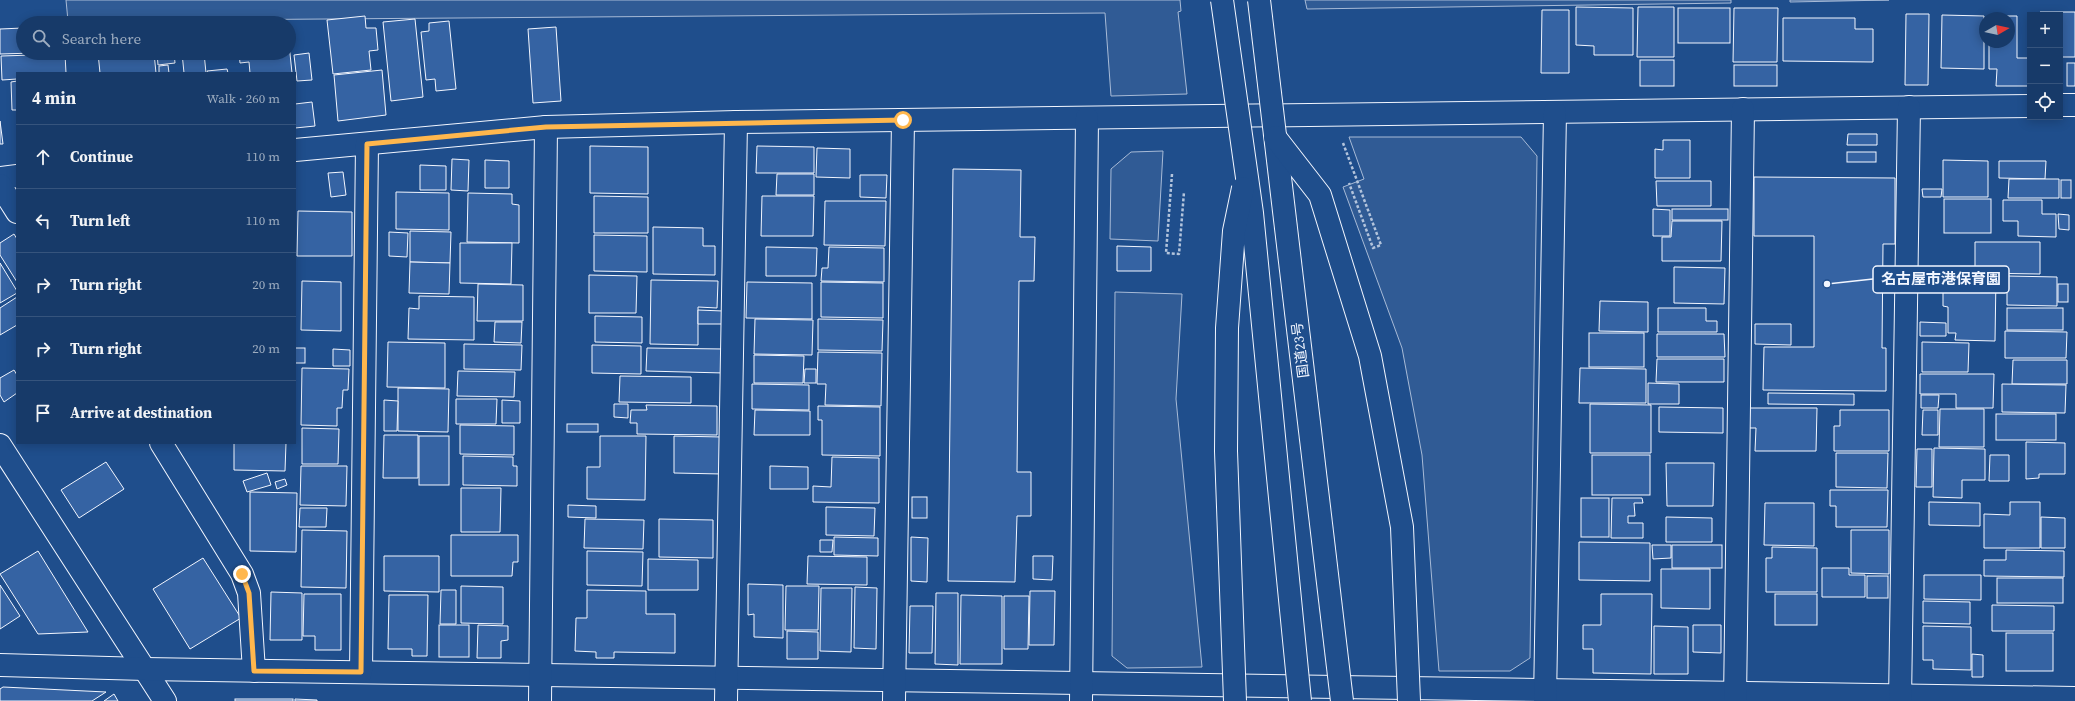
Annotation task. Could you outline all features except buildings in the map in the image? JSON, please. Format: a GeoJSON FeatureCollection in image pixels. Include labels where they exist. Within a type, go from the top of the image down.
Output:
{"type":"FeatureCollection","features":[{"type":"Feature","properties":{"kind":"main road"},"geometry":{"type":"LineString","coordinates":[[1222,0],[1246,171],[1300,701]]}},
{"type":"Feature","properties":{"kind":"main road","name":"国道23号"},"geometry":{"type":"LineString","coordinates":[[1259,0],[1342,701]]}},
{"type":"Feature","properties":{"kind":"main road"},"geometry":{"type":"LineString","coordinates":[[2063,105],[2075,105]]}},
{"type":"Feature","properties":{"kind":"main road"},"geometry":{"type":"LineString","coordinates":[[296,150],[546,127],[736,122],[2027,106]]}},
{"type":"Feature","properties":{"kind":"main road"},"geometry":{"type":"LineString","coordinates":[[1900,698],[1909,107]]}},
{"type":"Feature","properties":{"kind":"main road"},"geometry":{"type":"LineString","coordinates":[[1735,697],[1743,109]]}},
{"type":"Feature","properties":{"kind":"main road"},"geometry":{"type":"LineString","coordinates":[[1545,696],[1555,112]]}},
{"type":"Feature","properties":{"kind":"main road"},"geometry":{"type":"LineString","coordinates":[[1081,692],[1087,118]]}},
{"type":"Feature","properties":{"kind":"main road"},"geometry":{"type":"LineString","coordinates":[[894,691],[903,120]]}},
{"type":"Feature","properties":{"kind":"main road"},"geometry":{"type":"LineString","coordinates":[[726,701],[736,122]]}},
{"type":"Feature","properties":{"kind":"main road"},"geometry":{"type":"LineString","coordinates":[[540,701],[546,127]]}},
{"type":"Feature","properties":{"kind":"main road"},"geometry":{"type":"LineString","coordinates":[[1275,137],[1320,195],[1370,356],[1402,527],[1409,701]]}},
{"type":"Feature","properties":{"kind":"main road"},"geometry":{"type":"LineString","coordinates":[[361,672],[367,144]]}},
{"type":"Feature","properties":{"kind":"main road"},"geometry":{"type":"LineString","coordinates":[[1235,701],[1226,451],[1227,328],[1234,231],[1246,171]]}},
{"type":"Feature","properties":{"kind":"main road"},"geometry":{"type":"LineString","coordinates":[[0,178],[16,176]]}},
{"type":"Feature","properties":{"kind":"main road"},"geometry":{"type":"LineString","coordinates":[[0,185],[16,210]]}},
{"type":"Feature","properties":{"kind":"main road"},"geometry":{"type":"LineString","coordinates":[[162,444],[242,574],[249,593],[254,671]]}},
{"type":"Feature","properties":{"kind":"main road"},"geometry":{"type":"LineString","coordinates":[[0,445],[165,701]]}},
{"type":"Feature","properties":{"kind":"main road"},"geometry":{"type":"LineString","coordinates":[[0,665],[254,671],[726,678],[894,691],[2075,698]]}},
{"type":"Feature","properties":{"kind":"path"},"geometry":{"type":"LineString","coordinates":[[1342,139],[1381,245],[1373,248],[1349,183]]}},
{"type":"Feature","properties":{"kind":"path"},"geometry":{"type":"LineString","coordinates":[[1172,174],[1166,253],[1179,254],[1184,192]]}},
{"type":"Feature","properties":{"kind":"shaded area"},"geometry":{"type":"Polygon","coordinates":[[[66,0],[1180,0],[1181,11],[1178,12],[1187,94],[1111,96],[1105,13],[296,19],[296,16],[68,16],[66,0]]]}},
{"type":"Feature","properties":{"kind":"shaded area"},"geometry":{"type":"Polygon","coordinates":[[[1305,0],[1731,0],[1731,3],[1307,9],[1305,0]]]}},
{"type":"Feature","properties":{"kind":"shaded area"},"geometry":{"type":"Polygon","coordinates":[[[1790,0],[1889,0],[1790,2],[1790,0]]]}},
{"type":"Feature","properties":{"kind":"shaded area"},"geometry":{"type":"Polygon","coordinates":[[[1349,137],[1521,137],[1537,156],[1530,658],[1510,671],[1439,671],[1422,455],[1402,348],[1343,187],[1364,179],[1349,137]]]}},
{"type":"Feature","properties":{"kind":"shaded area"},"geometry":{"type":"Polygon","coordinates":[[[1163,151],[1158,241],[1110,239],[1111,169],[1131,152],[1163,151]]]}},
{"type":"Feature","properties":{"kind":"shaded area"},"geometry":{"type":"Polygon","coordinates":[[[1115,292],[1182,294],[1176,399],[1202,667],[1127,668],[1112,656],[1115,292]]]}},
{"type":"Feature","properties":{"kind":"place","name":"名古屋市港保育園"},"geometry":{"type":"Point","coordinates":[1827,284]}},
{"type":"Feature","properties":{"kind":"route"},"geometry":{"type":"LineString","coordinates":[[242,574],[249,593],[254,671],[361,672],[367,144],[546,127],[736,122],[903,120]]}}]}
